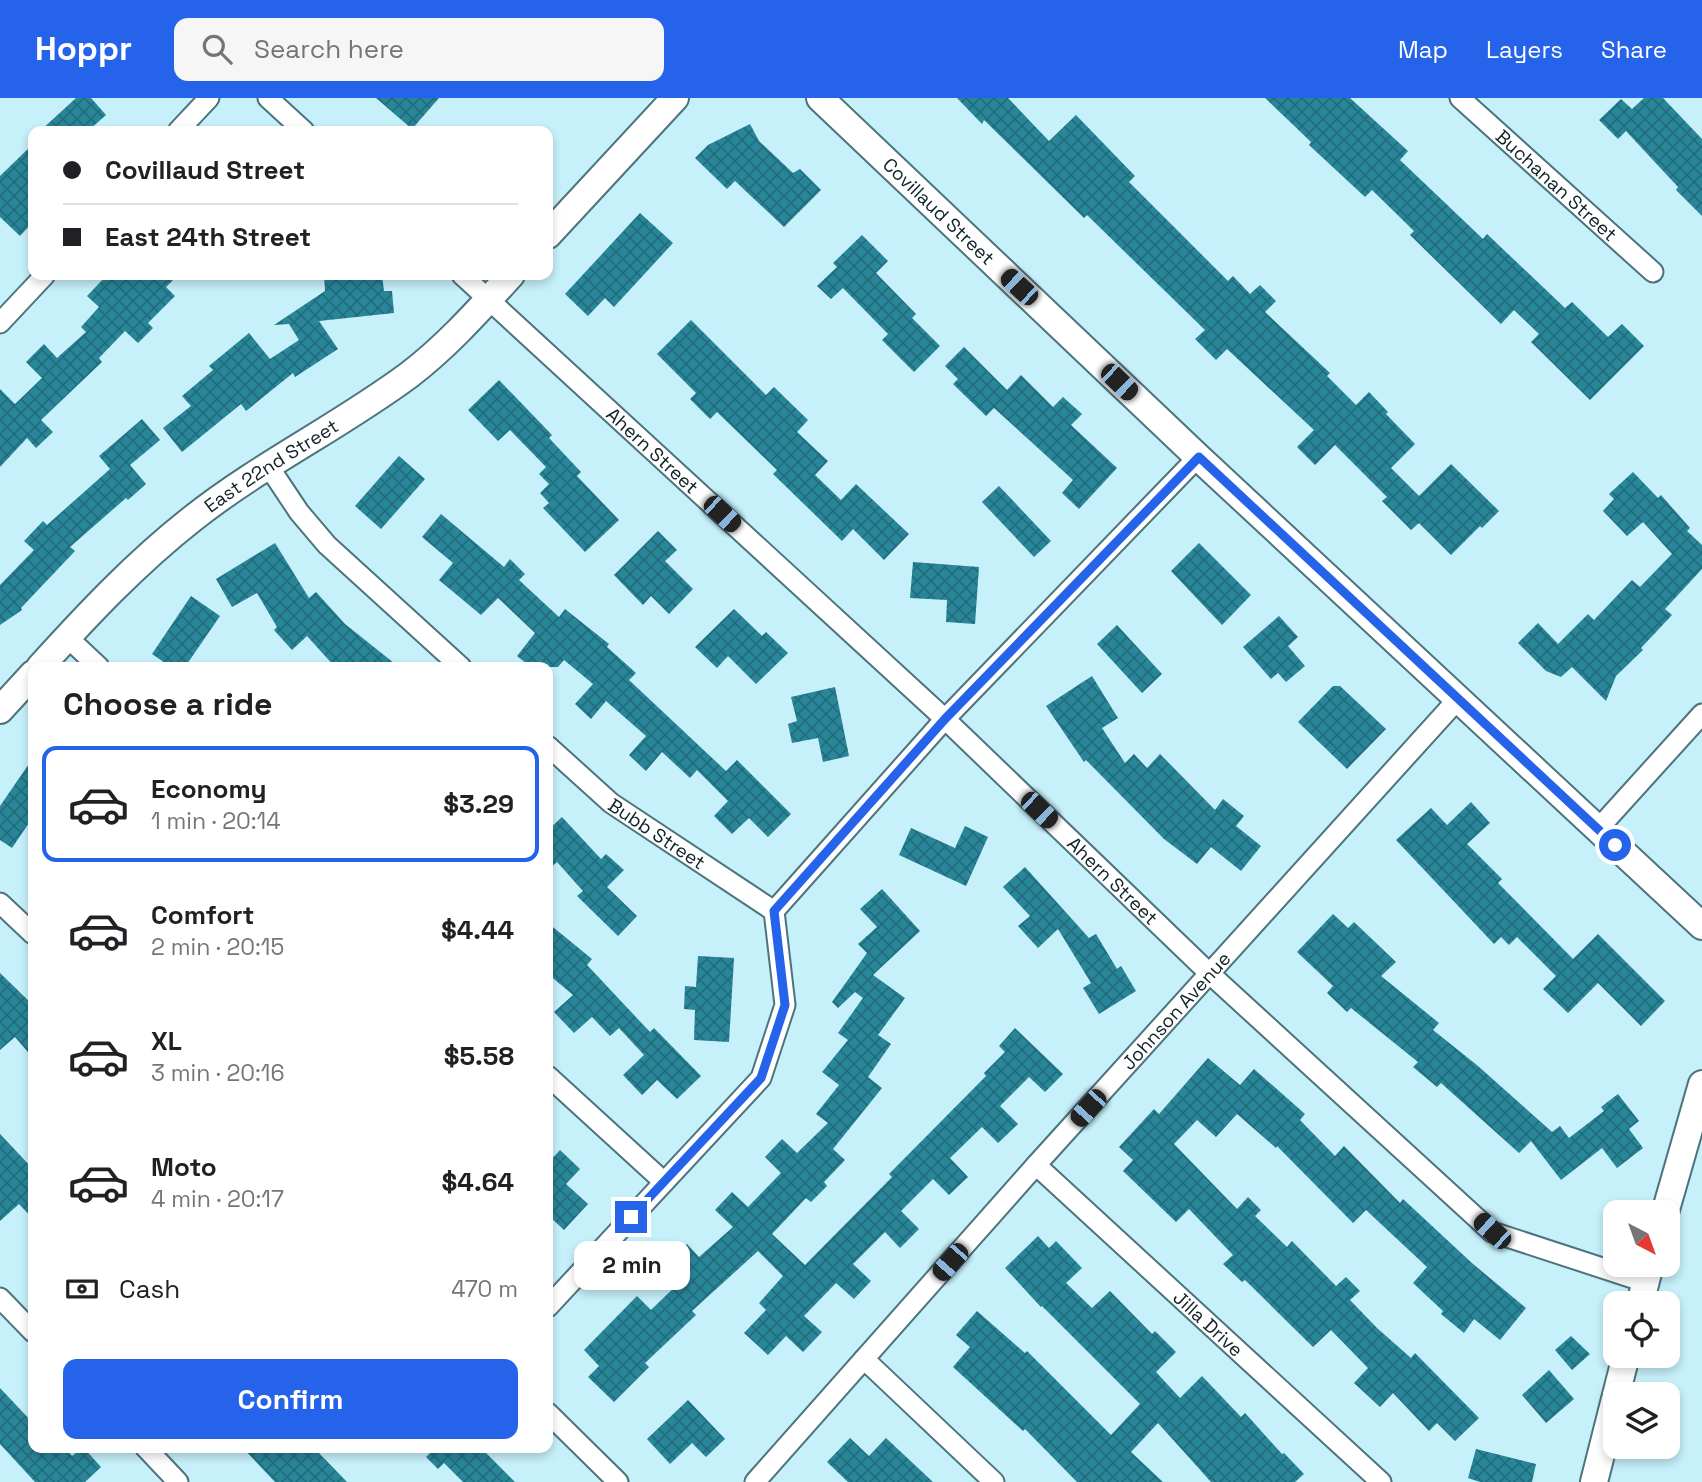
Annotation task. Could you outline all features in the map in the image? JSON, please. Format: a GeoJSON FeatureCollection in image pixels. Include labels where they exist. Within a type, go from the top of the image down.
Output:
{"type":"FeatureCollection","features":[{"type":"Feature","properties":{"kind":"street"},"geometry":{"type":"LineString","coordinates":[[183,126],[209,98]]}},
{"type":"Feature","properties":{"kind":"street"},"geometry":{"type":"LineString","coordinates":[[268,98],[299,126]]}},
{"type":"Feature","properties":{"kind":"street"},"geometry":{"type":"LineString","coordinates":[[553,230],[675,98]]}},
{"type":"Feature","properties":{"kind":"street","name":"Covillaud Street"},"geometry":{"type":"LineString","coordinates":[[820,98],[1199,457],[1702,926]]}},
{"type":"Feature","properties":{"kind":"street","name":"Buchanan Street"},"geometry":{"type":"LineString","coordinates":[[1460,98],[1653,272]]}},
{"type":"Feature","properties":{"kind":"street"},"geometry":{"type":"LineString","coordinates":[[0,323],[39,280]]}},
{"type":"Feature","properties":{"kind":"street","name":"Ahern Street"},"geometry":{"type":"LineString","coordinates":[[467,280],[945,719],[1209,973],[1492,1231],[1645,1284]]}},
{"type":"Feature","properties":{"kind":"street","name":"East 22nd Street"},"geometry":{"type":"LineString","coordinates":[[45,662],[144,558],[193,518],[408,376],[430,358],[506,280]]}},
{"type":"Feature","properties":{"kind":"street"},"geometry":{"type":"LineString","coordinates":[[553,1302],[761,1078],[785,1005],[774,911],[945,719],[1199,457]]}},
{"type":"Feature","properties":{"kind":"street"},"geometry":{"type":"LineString","coordinates":[[269,467],[299,512],[327,545],[456,662]]}},
{"type":"Feature","properties":{"kind":"street"},"geometry":{"type":"LineString","coordinates":[[67,638],[93,662]]}},
{"type":"Feature","properties":{"kind":"street"},"geometry":{"type":"LineString","coordinates":[[0,710],[28,679]]}},
{"type":"Feature","properties":{"kind":"street","name":"Johnson Avenue"},"geometry":{"type":"LineString","coordinates":[[755,1482],[1036,1165],[1458,699]]}},
{"type":"Feature","properties":{"kind":"street"},"geometry":{"type":"LineString","coordinates":[[1598,829],[1702,714]]}},
{"type":"Feature","properties":{"kind":"street","name":"Bubb Street"},"geometry":{"type":"LineString","coordinates":[[553,751],[611,803],[774,911]]}},
{"type":"Feature","properties":{"kind":"street"},"geometry":{"type":"LineString","coordinates":[[0,903],[28,929]]}},
{"type":"Feature","properties":{"kind":"street"},"geometry":{"type":"LineString","coordinates":[[553,1081],[664,1182]]}},
{"type":"Feature","properties":{"kind":"street"},"geometry":{"type":"LineString","coordinates":[[1669,1200],[1702,1084]]}},
{"type":"Feature","properties":{"kind":"street","name":"Jilla Drive"},"geometry":{"type":"LineString","coordinates":[[1036,1165],[1381,1482]]}},
{"type":"Feature","properties":{"kind":"street"},"geometry":{"type":"LineString","coordinates":[[0,1298],[28,1327]]}},
{"type":"Feature","properties":{"kind":"street"},"geometry":{"type":"LineString","coordinates":[[864,1359],[994,1482]]}},
{"type":"Feature","properties":{"kind":"street"},"geometry":{"type":"LineString","coordinates":[[553,1418],[618,1482]]}},
{"type":"Feature","properties":{"kind":"street"},"geometry":{"type":"LineString","coordinates":[[1594,1482],[1603,1447]]}},
{"type":"Feature","properties":{"kind":"street"},"geometry":{"type":"LineString","coordinates":[[151,1453],[178,1482]]}},
{"type":"Feature","properties":{"kind":"building"},"geometry":{"type":"Polygon","coordinates":[[[76,98],[91,98],[106,115],[94,126],[45,126],[76,98]]]}},
{"type":"Feature","properties":{"kind":"building"},"geometry":{"type":"Polygon","coordinates":[[[376,98],[439,98],[415,126],[409,126],[376,98]]]}},
{"type":"Feature","properties":{"kind":"building"},"geometry":{"type":"Polygon","coordinates":[[[957,98],[1008,98],[1049,141],[1076,115],[1135,176],[1129,182],[1228,281],[1233,276],[1250,294],[1260,285],[1276,301],[1265,312],[1330,373],[1327,376],[1356,405],[1369,392],[1388,412],[1386,414],[1415,444],[1391,468],[1419,496],[1451,464],[1499,511],[1451,555],[1419,523],[1411,530],[1382,501],[1387,497],[1335,445],[1315,465],[1297,447],[1314,430],[1227,349],[1216,360],[1195,339],[1205,330],[1087,215],[1084,218],[984,120],[982,124],[957,98]]]}},
{"type":"Feature","properties":{"kind":"building"},"geometry":{"type":"Polygon","coordinates":[[[1265,98],[1350,98],[1408,151],[1400,160],[1483,239],[1487,234],[1565,308],[1572,302],[1608,337],[1622,324],[1644,346],[1590,400],[1531,342],[1539,334],[1514,310],[1501,324],[1410,235],[1414,231],[1372,190],[1365,197],[1309,145],[1311,142],[1265,98]]]}},
{"type":"Feature","properties":{"kind":"building"},"geometry":{"type":"Polygon","coordinates":[[[1644,98],[1663,98],[1702,139],[1702,216],[1626,131],[1618,139],[1599,120],[1621,99],[1632,109],[1644,98]]]}},
{"type":"Feature","properties":{"kind":"building"},"geometry":{"type":"Polygon","coordinates":[[[750,124],[759,141],[793,173],[800,169],[821,190],[784,227],[735,181],[727,189],[695,158],[708,145],[750,124]]]}},
{"type":"Feature","properties":{"kind":"building"},"geometry":{"type":"Polygon","coordinates":[[[28,149],[28,227],[20,236],[0,217],[0,176],[28,149]]]}},
{"type":"Feature","properties":{"kind":"building"},"geometry":{"type":"Polygon","coordinates":[[[640,213],[673,243],[614,307],[605,298],[588,316],[565,294],[640,213]]]}},
{"type":"Feature","properties":{"kind":"building"},"geometry":{"type":"Polygon","coordinates":[[[862,235],[888,261],[876,273],[916,314],[912,318],[940,346],[914,372],[882,340],[888,334],[843,288],[831,299],[817,286],[837,267],[833,263],[862,235]]]}},
{"type":"Feature","properties":{"kind":"building"},"geometry":{"type":"Polygon","coordinates":[[[102,280],[173,280],[166,287],[175,296],[148,323],[153,328],[138,343],[125,331],[99,358],[102,362],[41,420],[53,432],[36,448],[27,438],[0,467],[0,389],[15,404],[42,378],[26,362],[44,344],[57,358],[86,332],[81,327],[99,307],[87,296],[102,280]]]}},
{"type":"Feature","properties":{"kind":"building"},"geometry":{"type":"Polygon","coordinates":[[[324,280],[383,280],[384,291],[392,291],[394,313],[319,321],[338,349],[295,377],[293,373],[246,411],[241,404],[182,452],[163,428],[191,406],[182,396],[213,370],[209,366],[249,333],[270,359],[299,340],[289,324],[274,325],[325,291],[324,280]]]}},
{"type":"Feature","properties":{"kind":"building"},"geometry":{"type":"Polygon","coordinates":[[[691,320],[766,395],[774,387],[808,420],[797,432],[828,461],[815,475],[841,500],[856,484],[909,534],[884,560],[853,529],[842,541],[773,474],[777,470],[717,412],[710,419],[690,399],[696,393],[657,354],[691,320]]]}},
{"type":"Feature","properties":{"kind":"building"},"geometry":{"type":"Polygon","coordinates":[[[964,347],[1007,390],[1021,375],[1053,407],[1063,397],[1082,414],[1071,425],[1117,468],[1079,509],[1062,493],[1073,480],[994,408],[986,416],[953,384],[958,379],[945,366],[964,347]]]}},
{"type":"Feature","properties":{"kind":"building"},"geometry":{"type":"Polygon","coordinates":[[[499,380],[552,435],[549,438],[581,472],[577,476],[619,520],[585,552],[543,508],[549,503],[540,493],[549,484],[539,474],[546,467],[510,430],[498,441],[468,410],[499,380]]]}},
{"type":"Feature","properties":{"kind":"building"},"geometry":{"type":"Polygon","coordinates":[[[142,419],[160,440],[130,465],[146,484],[70,547],[75,551],[22,610],[0,625],[0,585],[34,550],[24,541],[43,521],[47,525],[110,469],[99,456],[142,419]]]}},
{"type":"Feature","properties":{"kind":"building"},"geometry":{"type":"Polygon","coordinates":[[[399,456],[425,479],[381,529],[355,506],[399,456]]]}},
{"type":"Feature","properties":{"kind":"building"},"geometry":{"type":"Polygon","coordinates":[[[1633,472],[1658,498],[1661,495],[1690,528],[1687,531],[1702,545],[1702,569],[1665,609],[1672,615],[1641,648],[1643,650],[1616,676],[1606,701],[1572,667],[1561,677],[1546,671],[1518,643],[1538,623],[1558,644],[1588,614],[1594,620],[1632,580],[1640,587],[1672,554],[1643,522],[1627,536],[1603,511],[1614,499],[1609,494],[1633,472]]]}},
{"type":"Feature","properties":{"kind":"building"},"geometry":{"type":"Polygon","coordinates":[[[999,486],[1051,541],[1034,557],[982,502],[999,486]]]}},
{"type":"Feature","properties":{"kind":"building"},"geometry":{"type":"Polygon","coordinates":[[[441,514],[504,567],[510,559],[525,574],[519,580],[559,617],[565,609],[609,644],[607,647],[636,673],[629,680],[726,771],[737,760],[791,814],[768,837],[749,818],[732,834],[714,816],[728,801],[697,770],[690,778],[662,752],[646,771],[629,755],[646,736],[606,701],[591,719],[575,704],[593,684],[564,660],[558,667],[553,667],[553,662],[525,662],[517,656],[535,633],[498,598],[481,615],[439,580],[453,563],[422,537],[441,514]]]}},
{"type":"Feature","properties":{"kind":"building"},"geometry":{"type":"Polygon","coordinates":[[[658,531],[677,550],[665,561],[693,589],[669,614],[651,596],[643,605],[614,575],[658,531]]]}},
{"type":"Feature","properties":{"kind":"building"},"geometry":{"type":"Polygon","coordinates":[[[275,543],[309,598],[316,592],[345,624],[393,662],[330,662],[307,636],[292,650],[274,630],[277,627],[257,593],[232,607],[216,579],[275,543]]]}},
{"type":"Feature","properties":{"kind":"building"},"geometry":{"type":"Polygon","coordinates":[[[1199,543],[1251,595],[1222,625],[1171,571],[1199,543]]]}},
{"type":"Feature","properties":{"kind":"building"},"geometry":{"type":"Polygon","coordinates":[[[913,562],[979,567],[975,624],[946,622],[947,600],[910,598],[913,562]]]}},
{"type":"Feature","properties":{"kind":"building"},"geometry":{"type":"Polygon","coordinates":[[[191,596],[220,616],[188,662],[164,662],[152,654],[191,596]]]}},
{"type":"Feature","properties":{"kind":"building"},"geometry":{"type":"Polygon","coordinates":[[[734,609],[762,636],[766,632],[788,653],[756,684],[728,656],[717,668],[695,647],[734,609]]]}},
{"type":"Feature","properties":{"kind":"building"},"geometry":{"type":"Polygon","coordinates":[[[1279,616],[1298,637],[1288,646],[1305,666],[1286,682],[1278,673],[1271,679],[1243,647],[1279,616]]]}},
{"type":"Feature","properties":{"kind":"building"},"geometry":{"type":"Polygon","coordinates":[[[1117,625],[1162,674],[1142,693],[1097,644],[1117,625]]]}},
{"type":"Feature","properties":{"kind":"building"},"geometry":{"type":"Polygon","coordinates":[[[1092,676],[1118,718],[1102,728],[1125,763],[1134,754],[1147,768],[1160,754],[1215,810],[1223,799],[1244,816],[1236,826],[1261,846],[1241,871],[1211,847],[1197,864],[1164,839],[1086,760],[1084,762],[1046,706],[1092,676]]]}},
{"type":"Feature","properties":{"kind":"building"},"geometry":{"type":"Polygon","coordinates":[[[1333,686],[1340,686],[1386,729],[1347,769],[1298,722],[1333,686]]]}},
{"type":"Feature","properties":{"kind":"building"},"geometry":{"type":"Polygon","coordinates":[[[835,687],[849,756],[823,762],[818,738],[792,743],[788,724],[797,721],[791,697],[835,687]]]}},
{"type":"Feature","properties":{"kind":"building"},"geometry":{"type":"Polygon","coordinates":[[[28,765],[28,824],[12,848],[0,840],[0,806],[28,765]]]}},
{"type":"Feature","properties":{"kind":"building"},"geometry":{"type":"Polygon","coordinates":[[[1471,802],[1490,823],[1467,844],[1502,879],[1498,883],[1573,959],[1598,934],[1665,1001],[1641,1026],[1598,983],[1568,1013],[1543,989],[1556,976],[1517,937],[1509,945],[1501,937],[1494,944],[1396,840],[1431,808],[1447,825],[1471,802]]]}},
{"type":"Feature","properties":{"kind":"building"},"geometry":{"type":"Polygon","coordinates":[[[562,817],[601,859],[606,854],[624,870],[607,887],[637,916],[618,936],[577,896],[583,891],[557,862],[553,866],[553,825],[562,817]]]}},
{"type":"Feature","properties":{"kind":"building"},"geometry":{"type":"Polygon","coordinates":[[[965,826],[988,837],[966,886],[899,855],[911,828],[955,848],[965,826]]]}},
{"type":"Feature","properties":{"kind":"building"},"geometry":{"type":"Polygon","coordinates":[[[1025,867],[1089,938],[1096,934],[1117,969],[1121,966],[1136,991],[1099,1014],[1083,988],[1091,983],[1058,929],[1038,948],[1018,926],[1030,916],[1003,887],[1025,867]]]}},
{"type":"Feature","properties":{"kind":"building"},"geometry":{"type":"Polygon","coordinates":[[[882,889],[920,931],[873,975],[905,998],[878,1035],[891,1044],[868,1077],[882,1088],[833,1149],[845,1160],[824,1182],[827,1186],[811,1202],[806,1198],[772,1234],[805,1265],[892,1177],[889,1174],[986,1076],[984,1073],[1005,1052],[999,1046],[1015,1028],[1063,1074],[1045,1092],[1029,1077],[1000,1106],[1018,1124],[998,1143],[982,1127],[950,1158],[968,1177],[949,1195],[933,1179],[901,1211],[919,1229],[900,1248],[885,1232],[853,1264],[871,1281],[854,1299],[836,1283],[804,1316],[822,1332],[803,1352],[786,1336],[768,1355],[744,1333],[766,1310],[759,1303],[783,1276],[758,1251],[692,1311],[696,1315],[645,1363],[649,1367],[614,1402],[588,1377],[599,1366],[584,1350],[637,1296],[651,1310],[685,1277],[669,1260],[687,1244],[699,1257],[733,1227],[715,1210],[732,1192],[748,1207],[781,1173],[765,1157],[782,1139],[797,1153],[828,1123],[816,1114],[839,1085],[822,1072],[848,1040],[838,1033],[863,998],[855,992],[838,1008],[832,1002],[867,953],[858,944],[877,927],[860,909],[882,889]]]}},
{"type":"Feature","properties":{"kind":"building"},"geometry":{"type":"Polygon","coordinates":[[[1333,914],[1348,928],[1354,922],[1396,962],[1381,976],[1439,1023],[1433,1030],[1552,1132],[1560,1126],[1569,1138],[1604,1111],[1601,1107],[1618,1094],[1639,1121],[1629,1129],[1643,1148],[1617,1168],[1602,1148],[1561,1180],[1531,1141],[1519,1153],[1441,1083],[1437,1087],[1413,1067],[1418,1062],[1351,1008],[1347,1012],[1327,993],[1333,986],[1297,952],[1333,914]]]}},
{"type":"Feature","properties":{"kind":"building"},"geometry":{"type":"Polygon","coordinates":[[[553,927],[592,959],[587,965],[650,1032],[654,1028],[701,1076],[677,1099],[657,1080],[642,1095],[623,1075],[644,1055],[619,1028],[610,1036],[592,1017],[574,1033],[554,1012],[573,995],[553,978],[553,927]]]}},
{"type":"Feature","properties":{"kind":"building"},"geometry":{"type":"Polygon","coordinates":[[[698,956],[734,958],[729,1042],[694,1040],[695,1010],[684,1009],[685,986],[696,987],[698,956]]]}},
{"type":"Feature","properties":{"kind":"building"},"geometry":{"type":"Polygon","coordinates":[[[0,973],[28,1000],[28,1052],[15,1037],[0,1050],[0,973]]]}},
{"type":"Feature","properties":{"kind":"building"},"geometry":{"type":"Polygon","coordinates":[[[1208,1058],[1240,1085],[1254,1069],[1305,1114],[1300,1120],[1335,1156],[1344,1146],[1400,1203],[1403,1199],[1473,1264],[1526,1308],[1500,1340],[1474,1319],[1464,1333],[1441,1314],[1443,1311],[1413,1283],[1427,1267],[1366,1210],[1353,1223],[1277,1146],[1276,1148],[1237,1114],[1216,1137],[1197,1120],[1174,1144],[1237,1209],[1248,1197],[1261,1210],[1255,1216],[1287,1247],[1292,1241],[1336,1286],[1346,1277],[1360,1291],[1350,1300],[1411,1358],[1415,1353],[1479,1418],[1455,1441],[1437,1423],[1429,1431],[1393,1393],[1380,1407],[1354,1383],[1368,1368],[1331,1330],[1313,1347],[1245,1280],[1242,1282],[1223,1264],[1233,1255],[1189,1209],[1176,1222],[1123,1171],[1133,1160],[1119,1147],[1154,1109],[1159,1114],[1208,1058]]]}},
{"type":"Feature","properties":{"kind":"building"},"geometry":{"type":"Polygon","coordinates":[[[0,1134],[28,1164],[28,1214],[19,1204],[0,1221],[0,1134]]]}},
{"type":"Feature","properties":{"kind":"building"},"geometry":{"type":"Polygon","coordinates":[[[560,1150],[580,1169],[566,1184],[588,1204],[564,1230],[553,1220],[553,1158],[560,1150]]]}},
{"type":"Feature","properties":{"kind":"building"},"geometry":{"type":"Polygon","coordinates":[[[1038,1236],[1049,1248],[1056,1241],[1082,1268],[1066,1283],[1092,1308],[1110,1291],[1152,1334],[1155,1331],[1176,1352],[1156,1372],[1180,1398],[1202,1376],[1241,1417],[1245,1413],[1304,1474],[1295,1482],[1211,1482],[1158,1423],[1131,1452],[1163,1482],[1077,1482],[1025,1429],[1023,1431],[953,1367],[970,1347],[956,1335],[977,1311],[1025,1353],[1027,1351],[1111,1435],[1140,1404],[1005,1268],[1038,1236]]]}},
{"type":"Feature","properties":{"kind":"building"},"geometry":{"type":"Polygon","coordinates":[[[1571,1336],[1590,1354],[1572,1370],[1555,1350],[1571,1336]]]}},
{"type":"Feature","properties":{"kind":"building"},"geometry":{"type":"Polygon","coordinates":[[[1549,1370],[1574,1399],[1546,1423],[1522,1395],[1549,1370]]]}},
{"type":"Feature","properties":{"kind":"building"},"geometry":{"type":"Polygon","coordinates":[[[0,1388],[28,1418],[28,1453],[69,1453],[72,1456],[76,1453],[88,1453],[101,1467],[85,1482],[35,1482],[0,1444],[0,1388]]]}},
{"type":"Feature","properties":{"kind":"building"},"geometry":{"type":"Polygon","coordinates":[[[688,1400],[725,1439],[706,1457],[692,1443],[670,1464],[647,1439],[688,1400]]]}},
{"type":"Feature","properties":{"kind":"building"},"geometry":{"type":"Polygon","coordinates":[[[850,1438],[869,1456],[886,1438],[933,1482],[848,1482],[827,1462],[850,1438]]]}},
{"type":"Feature","properties":{"kind":"building"},"geometry":{"type":"Polygon","coordinates":[[[1476,1449],[1536,1464],[1532,1482],[1480,1482],[1468,1478],[1476,1449]]]}},
{"type":"Feature","properties":{"kind":"building"},"geometry":{"type":"Polygon","coordinates":[[[248,1453],[319,1453],[347,1482],[275,1482],[248,1453]]]}},
{"type":"Feature","properties":{"kind":"building"},"geometry":{"type":"Polygon","coordinates":[[[430,1453],[486,1453],[515,1482],[463,1482],[444,1463],[438,1469],[426,1457],[430,1453]]]}},
{"type":"Feature","properties":{"kind":"route"},"geometry":{"type":"LineString","coordinates":[[631,1217],[761,1078],[785,1005],[774,911],[945,719],[1199,457],[1615,845]]}}]}
